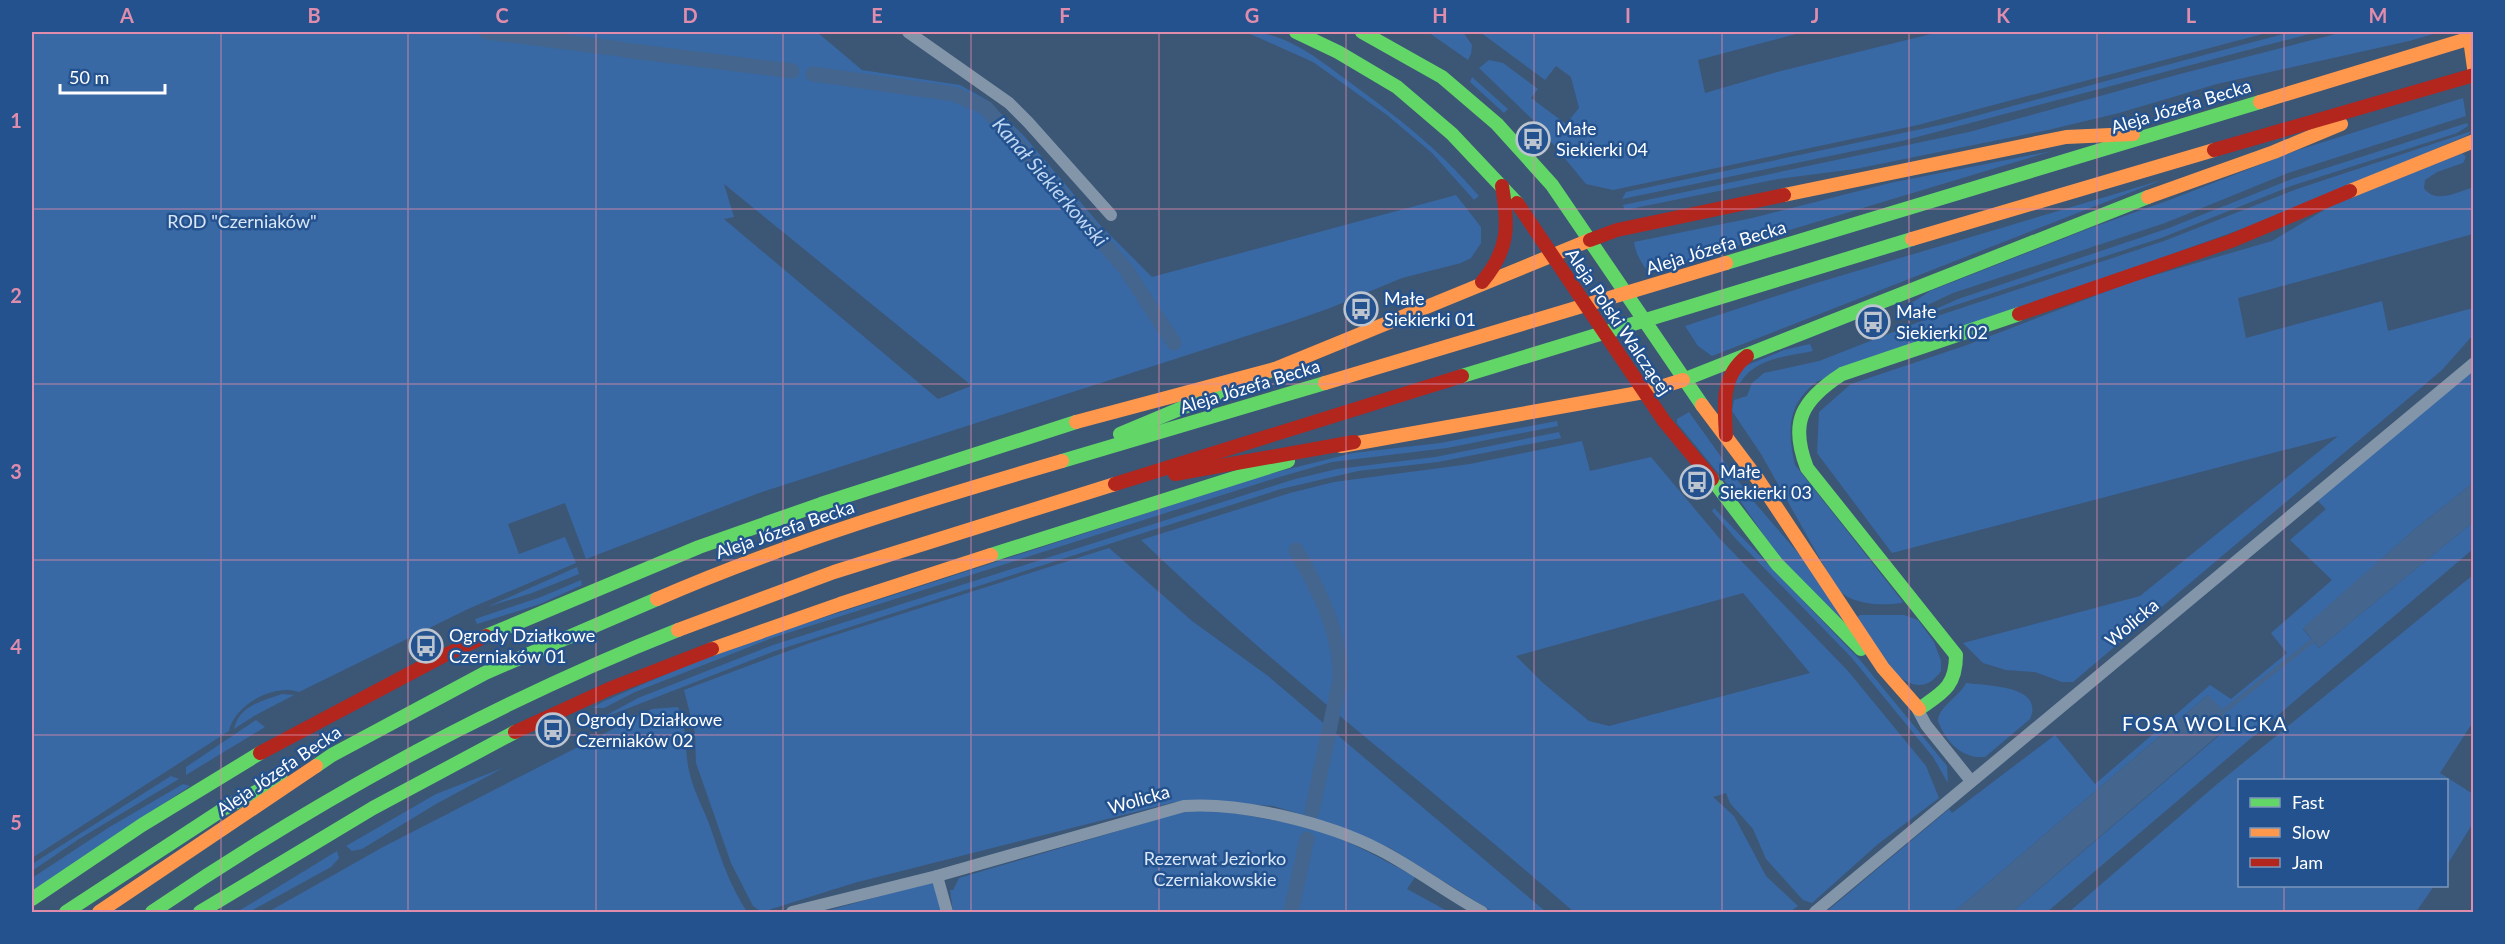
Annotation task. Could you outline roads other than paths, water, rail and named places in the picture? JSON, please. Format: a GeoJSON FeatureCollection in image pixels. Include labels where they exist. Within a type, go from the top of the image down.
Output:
{"type":"FeatureCollection","features":[{"type":"Feature","properties":{"kind":"main road","name":"Aleja Polski Walczącej"},"geometry":{"type":"LineString","coordinates":[[1296,32],[1338,52],[1397,87],[1452,134],[1502,186],[1513,198],[1664,421],[1733,505],[1777,564],[1842,632],[1883,668]]}},
{"type":"Feature","properties":{"kind":"main road","name":"Aleja Polski Walczącej"},"geometry":{"type":"LineString","coordinates":[[1362,32],[1442,77],[1482,110],[1552,185],[1683,380],[1726,435],[1801,542],[1883,668],[1918,710]]}},
{"type":"Feature","properties":{"kind":"main road"},"geometry":{"type":"LineString","coordinates":[[2469,32],[2474,68]]}},
{"type":"Feature","properties":{"kind":"main road","name":"Aleja Józefa Becka"},"geometry":{"type":"LineString","coordinates":[[99,912],[245,816],[332,755],[485,674],[714,574],[821,535],[1063,460],[1545,318],[2474,37]]}},
{"type":"Feature","properties":{"kind":"main road"},"geometry":{"type":"LineString","coordinates":[[152,912],[261,840],[396,762],[590,666],[724,611],[834,572],[1563,344],[2108,180],[2474,75]]}},
{"type":"Feature","properties":{"kind":"main road"},"geometry":{"type":"LineString","coordinates":[[1102,488],[1644,392],[1683,380],[2107,212],[2284,148],[2351,120],[2377,104]]}},
{"type":"Feature","properties":{"kind":"main road","name":"Aleja Józefa Becka"},"geometry":{"type":"LineString","coordinates":[[32,899],[142,825],[281,741],[441,657],[540,612],[699,547],[821,504],[1104,413],[1275,369],[1480,283],[1617,230],[2066,137],[2162,132]]}},
{"type":"Feature","properties":{"kind":"main road"},"geometry":{"type":"LineString","coordinates":[[1918,710],[1952,684],[1957,671],[1956,656],[1807,468],[1800,449],[1798,429],[1801,414],[1814,393],[1842,374],[2231,241],[2274,225],[2377,178],[2474,141]]}},
{"type":"Feature","properties":{"kind":"main road"},"geometry":{"type":"LineString","coordinates":[[1480,283],[1500,260],[1506,240],[1506,209],[1502,186]]}},
{"type":"Feature","properties":{"kind":"main road"},"geometry":{"type":"LineString","coordinates":[[1726,435],[1725,393],[1731,370],[1742,359],[1764,346]]}},
{"type":"Feature","properties":{"kind":"main road"},"geometry":{"type":"LineString","coordinates":[[1063,460],[1143,423],[1275,369]]}},
{"type":"Feature","properties":{"kind":"main road"},"geometry":{"type":"LineString","coordinates":[[200,912],[416,782],[552,714],[731,640],[836,604],[1266,467],[1354,442]]}},
{"type":"Feature","properties":{"kind":"main road"},"geometry":{"type":"LineString","coordinates":[[66,912],[235,802],[332,755]]}},
{"type":"Feature","properties":{"kind":"street"},"geometry":{"type":"LineString","coordinates":[[908,32],[1008,104],[1028,122],[1111,215]]}},
{"type":"Feature","properties":{"kind":"street","name":"Wolicka"},"geometry":{"type":"LineString","coordinates":[[1815,912],[2474,363]]}},
{"type":"Feature","properties":{"kind":"street","name":"Aleja Polski Walczącej"},"geometry":{"type":"LineString","coordinates":[[1918,710],[1926,725],[1971,781]]}},
{"type":"Feature","properties":{"kind":"street","name":"Wolicka"},"geometry":{"type":"LineString","coordinates":[[792,912],[937,876],[1184,806],[1205,804],[1240,808],[1295,819],[1339,833],[1380,849],[1482,912]]}},
{"type":"Feature","properties":{"kind":"street"},"geometry":{"type":"LineString","coordinates":[[937,876],[947,912]]}},
{"type":"Feature","properties":{"kind":"waterway","name":"Kanał Siekierkowski"},"geometry":{"type":"LineString","coordinates":[[486,32],[621,49]]}},
{"type":"Feature","properties":{"kind":"waterway","name":"Kanał Siekierkowski"},"geometry":{"type":"LineString","coordinates":[[624,50],[792,71]]}},
{"type":"Feature","properties":{"kind":"waterway","name":"Kanał Siekierkowski"},"geometry":{"type":"LineString","coordinates":[[813,74],[954,94],[986,108],[1125,268],[1174,343]]}},
{"type":"Feature","properties":{"kind":"waterway","name":"Kanał Siekierkowski"},"geometry":{"type":"LineString","coordinates":[[1296,550],[1327,612],[1337,644],[1339,661],[1340,679],[1312,812]]}},
{"type":"Feature","properties":{"kind":"waterway"},"geometry":{"type":"LineString","coordinates":[[2224,711],[2316,638]]}},
{"type":"Feature","properties":{"kind":"waterway","name":"Kanał Siekierkowski"},"geometry":{"type":"LineString","coordinates":[[1291,912],[1307,839]]}},
{"type":"Feature","properties":{"kind":"place","name":"Małe Siekierki 04"},"geometry":{"type":"Point","coordinates":[1533,139]}},
{"type":"Feature","properties":{"kind":"place","name":"Małe Siekierki 01"},"geometry":{"type":"Point","coordinates":[1361,309]}},
{"type":"Feature","properties":{"kind":"place","name":"Małe Siekierki 02"},"geometry":{"type":"Point","coordinates":[1873,322]}},
{"type":"Feature","properties":{"kind":"place","name":"Małe Siekierki 03"},"geometry":{"type":"Point","coordinates":[1697,482]}},
{"type":"Feature","properties":{"kind":"place","name":"Ogrody Działkowe Czerniaków 01"},"geometry":{"type":"Point","coordinates":[426,646]}},
{"type":"Feature","properties":{"kind":"place","name":"Ogrody Działkowe Czerniaków 02"},"geometry":{"type":"Point","coordinates":[553,730]}},
{"type":"Feature","properties":{"kind":"district","name":"FOSA WOLICKA"},"geometry":{"type":"Point","coordinates":[2205,724]}},
{"type":"Feature","properties":{"kind":"park label","name":"ROD \"Czerniaków\""},"geometry":{"type":"Point","coordinates":[242,222]}},
{"type":"Feature","properties":{"kind":"park label","name":"Rezerwat Jeziorko Czerniakowskie"},"geometry":{"type":"Point","coordinates":[1215,869]}}]}
